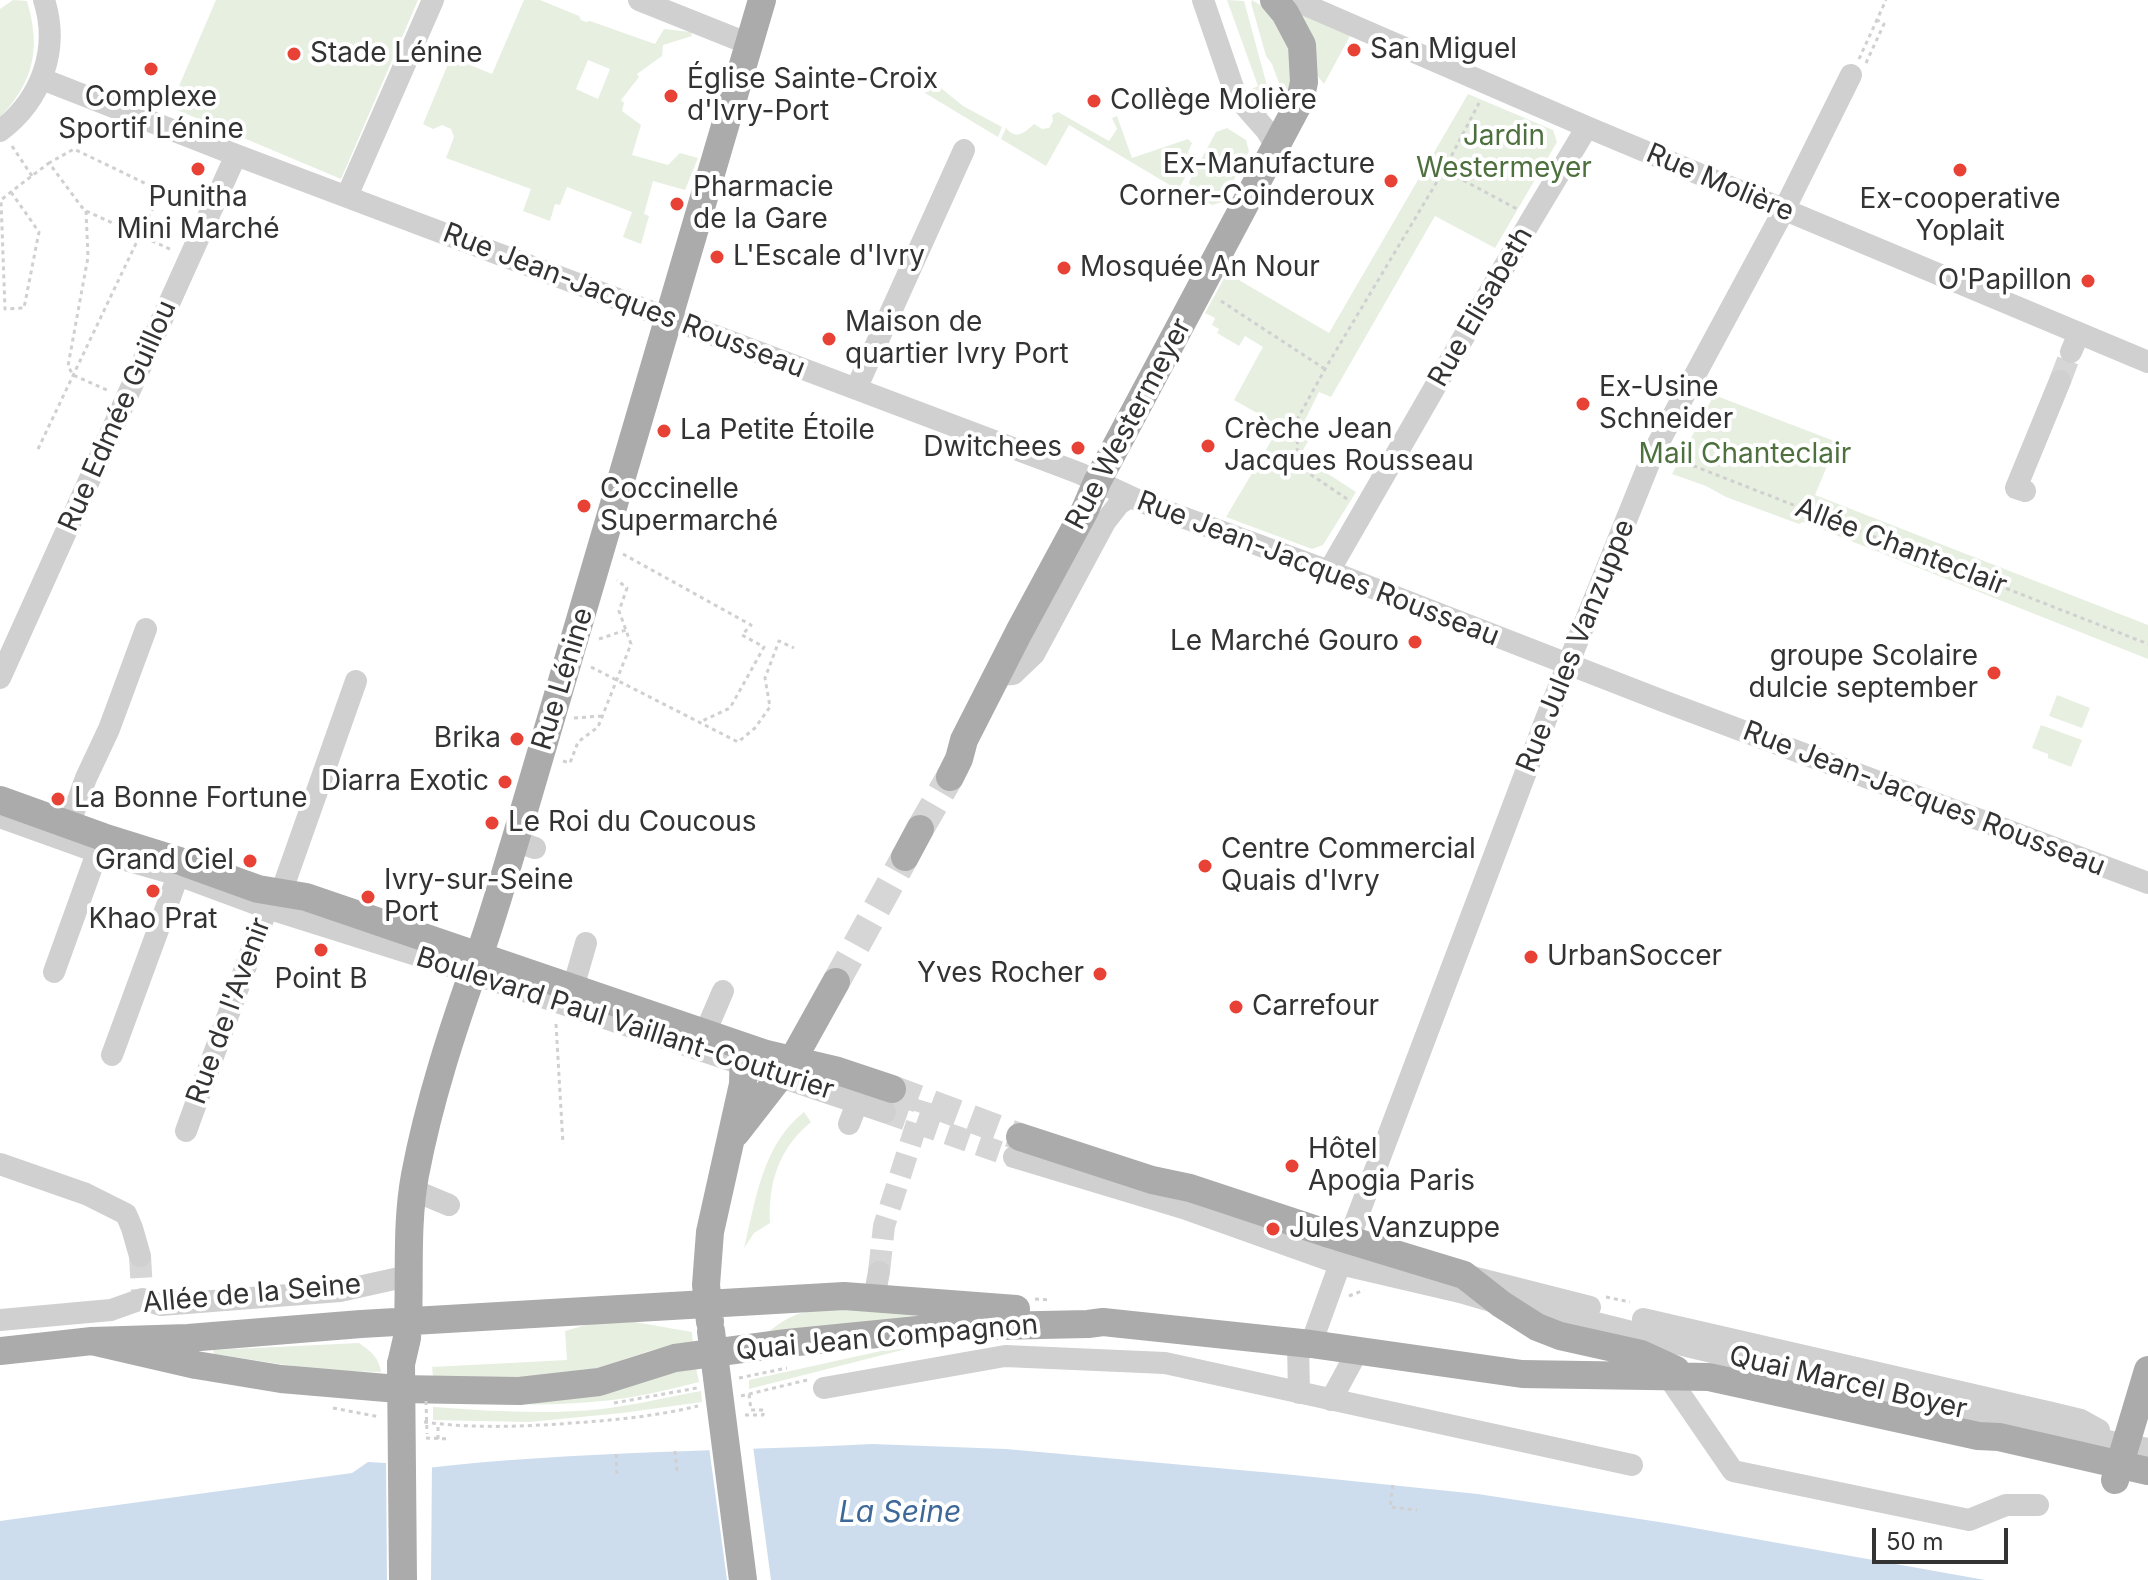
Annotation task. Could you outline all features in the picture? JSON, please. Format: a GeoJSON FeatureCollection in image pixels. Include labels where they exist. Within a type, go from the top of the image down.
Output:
{"type":"FeatureCollection","features":[{"type":"Feature","properties":{"kind":"main road","name":"Rue Lénine"},"geometry":{"type":"LineString","coordinates":[[403,1580],[401,1364],[407,1338],[413,1190],[464,993],[525,845],[741,47],[762,0]]}},
{"type":"Feature","properties":{"kind":"main road","name":"Rue Westermeyer"},"geometry":{"type":"LineString","coordinates":[[950,777],[964,740],[1019,632],[1300,101],[1304,82],[1302,45],[1285,13],[1274,0]]}},
{"type":"Feature","properties":{"kind":"main road","name":"Boulevard Paul Vaillant-Couturier"},"geometry":{"type":"LineString","coordinates":[[0,800],[69,825],[100,845],[258,889],[274,897],[306,897],[476,964],[564,994],[705,1033],[764,1063],[838,1071],[858,1090],[888,1100]]}},
{"type":"Feature","properties":{"kind":"main road"},"geometry":{"type":"LineString","coordinates":[[905,857],[920,829]]}},
{"type":"Feature","properties":{"kind":"main road"},"geometry":{"type":"LineString","coordinates":[[743,1580],[706,1285],[710,1232],[743,1084],[836,982]]}},
{"type":"Feature","properties":{"kind":"main road"},"geometry":{"type":"LineString","coordinates":[[1017,1147],[1190,1188],[1326,1233],[1344,1251],[1377,1250],[1464,1275],[1537,1327],[1560,1336],[1641,1354],[1677,1376]]}},
{"type":"Feature","properties":{"kind":"main road"},"geometry":{"type":"LineString","coordinates":[[0,1351],[92,1341],[188,1338],[337,1326],[844,1296],[876,1285],[975,1316],[1021,1309],[1078,1314],[1103,1322]]}},
{"type":"Feature","properties":{"kind":"main road","name":"Quai Jean Compagnon"},"geometry":{"type":"LineString","coordinates":[[92,1341],[196,1365],[281,1379],[398,1389],[519,1391],[599,1382],[675,1358],[939,1328],[975,1316],[1088,1324],[1103,1322],[1304,1344],[1522,1374],[1677,1376]]}},
{"type":"Feature","properties":{"kind":"main road"},"geometry":{"type":"LineString","coordinates":[[337,1326],[378,1341],[401,1364]]}},
{"type":"Feature","properties":{"kind":"main road","name":"Quai Marcel Boyer"},"geometry":{"type":"LineString","coordinates":[[1677,1376],[1709,1377],[1978,1436],[2017,1458],[2127,1459],[2148,1471]]}},
{"type":"Feature","properties":{"kind":"main road"},"geometry":{"type":"LineString","coordinates":[[2127,1459],[2144,1382]]}},
{"type":"Feature","properties":{"kind":"main road","name":"Quai Marcel Boyer"},"geometry":{"type":"LineString","coordinates":[[2127,1459],[2148,1488]]}},
{"type":"Feature","properties":{"kind":"street"},"geometry":{"type":"LineString","coordinates":[[0,131],[30,102],[42,79],[50,34],[44,0]]}},
{"type":"Feature","properties":{"kind":"street"},"geometry":{"type":"LineString","coordinates":[[347,196],[433,0]]}},
{"type":"Feature","properties":{"kind":"street"},"geometry":{"type":"LineString","coordinates":[[639,0],[741,47]]}},
{"type":"Feature","properties":{"kind":"street"},"geometry":{"type":"LineString","coordinates":[[1203,0],[1236,96],[1276,146]]}},
{"type":"Feature","properties":{"kind":"street","name":"Rue Molière"},"geometry":{"type":"LineString","coordinates":[[1294,0],[1784,210],[2075,342],[2148,362]]}},
{"type":"Feature","properties":{"kind":"street","name":"Rue Jules Vanzuppe"},"geometry":{"type":"LineString","coordinates":[[1304,1344],[1344,1251],[1535,748],[1654,451],[1784,210],[1855,68]]}},
{"type":"Feature","properties":{"kind":"street","name":"Rue Jean-Jacques Rousseau"},"geometry":{"type":"LineString","coordinates":[[42,79],[856,389],[1569,666],[1614,680],[2148,883]]}},
{"type":"Feature","properties":{"kind":"street","name":"Rue Elisabeth"},"geometry":{"type":"LineString","coordinates":[[1329,571],[1587,127]]}},
{"type":"Feature","properties":{"kind":"street"},"geometry":{"type":"LineString","coordinates":[[856,389],[964,150]]}},
{"type":"Feature","properties":{"kind":"street","name":"Rue Edmée Guillou"},"geometry":{"type":"LineString","coordinates":[[0,678],[236,155]]}},
{"type":"Feature","properties":{"kind":"street"},"geometry":{"type":"LineString","coordinates":[[2025,491],[2016,488],[2050,421],[2060,381]]}},
{"type":"Feature","properties":{"kind":"street","name":"Rue Westermeyer"},"geometry":{"type":"LineString","coordinates":[[998,675],[1013,674],[1034,654],[1105,522],[1119,504],[1130,497]]}},
{"type":"Feature","properties":{"kind":"street"},"geometry":{"type":"LineString","coordinates":[[69,825],[146,629]]}},
{"type":"Feature","properties":{"kind":"street","name":"Rue de l'Avenir"},"geometry":{"type":"LineString","coordinates":[[186,1131],[356,681]]}},
{"type":"Feature","properties":{"kind":"street","name":"Boulevard Paul Vaillant-Couturier"},"geometry":{"type":"LineString","coordinates":[[0,817],[100,845]]}},
{"type":"Feature","properties":{"kind":"street"},"geometry":{"type":"LineString","coordinates":[[54,972],[100,845]]}},
{"type":"Feature","properties":{"kind":"street"},"geometry":{"type":"LineString","coordinates":[[112,1055],[180,868]]}},
{"type":"Feature","properties":{"kind":"street"},"geometry":{"type":"LineString","coordinates":[[564,994],[586,943]]}},
{"type":"Feature","properties":{"kind":"street"},"geometry":{"type":"LineString","coordinates":[[705,1033],[723,991]]}},
{"type":"Feature","properties":{"kind":"street","name":"Boulevard Paul Vaillant-Couturier"},"geometry":{"type":"LineString","coordinates":[[564,994],[764,1063]]}},
{"type":"Feature","properties":{"kind":"street"},"geometry":{"type":"LineString","coordinates":[[849,1124],[858,1090]]}},
{"type":"Feature","properties":{"kind":"street"},"geometry":{"type":"LineString","coordinates":[[0,1164],[86,1194],[126,1214],[140,1256]]}},
{"type":"Feature","properties":{"kind":"street"},"geometry":{"type":"LineString","coordinates":[[413,1190],[449,1205]]}},
{"type":"Feature","properties":{"kind":"street"},"geometry":{"type":"LineString","coordinates":[[1344,1251],[1416,1281],[1501,1304],[1575,1311]]}},
{"type":"Feature","properties":{"kind":"street"},"geometry":{"type":"LineString","coordinates":[[1464,1275],[1533,1291],[1575,1311]]}},
{"type":"Feature","properties":{"kind":"street","name":"Allée de la Seine"},"geometry":{"type":"LineString","coordinates":[[0,1320],[111,1310],[142,1295],[161,1305],[340,1291],[408,1276]]}},
{"type":"Feature","properties":{"kind":"street","name":"Quai Marcel Boyer"},"geometry":{"type":"LineString","coordinates":[[1575,1311],[2081,1420],[2127,1459]]}},
{"type":"Feature","properties":{"kind":"street"},"geometry":{"type":"LineString","coordinates":[[1299,1393],[1304,1344]]}},
{"type":"Feature","properties":{"kind":"street"},"geometry":{"type":"LineString","coordinates":[[1331,1400],[1357,1352]]}},
{"type":"Feature","properties":{"kind":"street"},"geometry":{"type":"LineString","coordinates":[[824,1388],[1005,1356],[1165,1363],[1632,1465]]}},
{"type":"Feature","properties":{"kind":"street"},"geometry":{"type":"LineString","coordinates":[[1677,1376],[1733,1471],[1969,1520],[2006,1505],[2038,1505]]}},
{"type":"Feature","properties":{"kind":"path"},"geometry":{"type":"LineString","coordinates":[[1877,20],[1884,24],[1859,79],[1855,68],[1886,0]]}},
{"type":"Feature","properties":{"kind":"path"},"geometry":{"type":"LineString","coordinates":[[1364,509],[1304,470],[1297,461],[1298,418],[1444,170],[1489,85]]}},
{"type":"Feature","properties":{"kind":"path"},"geometry":{"type":"LineString","coordinates":[[0,131],[32,176]]}},
{"type":"Feature","properties":{"kind":"path"},"geometry":{"type":"LineString","coordinates":[[11,192],[39,232],[24,308],[5,309],[1,200],[11,192],[49,163],[74,149],[161,191],[38,449]]}},
{"type":"Feature","properties":{"kind":"path"},"geometry":{"type":"LineString","coordinates":[[49,163],[86,211],[190,259]]}},
{"type":"Feature","properties":{"kind":"path"},"geometry":{"type":"LineString","coordinates":[[1444,170],[1520,211],[1530,222]]}},
{"type":"Feature","properties":{"kind":"path"},"geometry":{"type":"LineString","coordinates":[[86,211],[88,257],[68,366],[73,375],[126,399]]}},
{"type":"Feature","properties":{"kind":"path"},"geometry":{"type":"LineString","coordinates":[[1199,292],[1212,295],[1325,369]]}},
{"type":"Feature","properties":{"kind":"path","name":"Allée Chanteclair"},"geometry":{"type":"LineString","coordinates":[[1654,451],[2148,644]]}},
{"type":"Feature","properties":{"kind":"path"},"geometry":{"type":"LineString","coordinates":[[619,553],[751,625],[742,635],[764,647],[730,708],[699,722]]}},
{"type":"Feature","properties":{"kind":"path"},"geometry":{"type":"LineString","coordinates":[[560,760],[570,763],[578,742],[598,727],[631,644],[619,611],[627,588],[615,577]]}},
{"type":"Feature","properties":{"kind":"path"},"geometry":{"type":"LineString","coordinates":[[595,638],[598,640],[626,630]]}},
{"type":"Feature","properties":{"kind":"path"},"geometry":{"type":"LineString","coordinates":[[587,665],[738,742],[755,728],[770,707],[765,678],[779,641],[794,648]]}},
{"type":"Feature","properties":{"kind":"path"},"geometry":{"type":"LineString","coordinates":[[572,719],[602,716]]}},
{"type":"Feature","properties":{"kind":"path"},"geometry":{"type":"LineString","coordinates":[[563,1144],[564,994]]}},
{"type":"Feature","properties":{"kind":"path"},"geometry":{"type":"LineString","coordinates":[[748,1415],[763,1415],[764,1410],[751,1410],[749,1394]]}},
{"type":"Feature","properties":{"kind":"path"},"geometry":{"type":"LineString","coordinates":[[438,1424],[438,1439]]}},
{"type":"Feature","properties":{"kind":"path"},"geometry":{"type":"LineString","coordinates":[[426,1438],[449,1439]]}},
{"type":"Feature","properties":{"kind":"path"},"geometry":{"type":"LineString","coordinates":[[675,1451],[677,1472]]}},
{"type":"Feature","properties":{"kind":"path"},"geometry":{"type":"LineString","coordinates":[[616,1454],[617,1474]]}},
{"type":"Feature","properties":{"kind":"path"},"geometry":{"type":"LineString","coordinates":[[1393,1485],[1390,1507],[1417,1510]]}},
{"type":"Feature","properties":{"kind":"green space"},"geometry":{"type":"Polygon","coordinates":[[[13,0],[27,1],[34,49],[32,64],[21,91],[0,117],[0,9],[13,0]]]}},
{"type":"Feature","properties":{"kind":"green space","name":"Stade Lénine"},"geometry":{"type":"Polygon","coordinates":[[[216,0],[418,0],[341,179],[170,107],[216,0]]]}},
{"type":"Feature","properties":{"kind":"green space"},"geometry":{"type":"Polygon","coordinates":[[[524,0],[540,0],[586,22],[655,44],[664,29],[691,32],[692,36],[663,45],[662,56],[637,74],[639,77],[621,100],[624,103],[622,111],[641,125],[632,155],[668,165],[680,153],[698,158],[685,190],[653,181],[644,214],[649,216],[641,244],[623,237],[632,212],[567,187],[560,205],[555,204],[550,221],[523,211],[531,189],[446,158],[454,137],[451,129],[442,125],[433,129],[423,124],[451,57],[492,74],[524,0]],[[588,60],[576,89],[598,99],[610,69],[588,60]]]}},
{"type":"Feature","properties":{"kind":"green space"},"geometry":{"type":"Polygon","coordinates":[[[1227,0],[1244,1],[1272,104],[1264,121],[1245,92],[1258,86],[1227,0]]]}},
{"type":"Feature","properties":{"kind":"green space"},"geometry":{"type":"Polygon","coordinates":[[[1252,0],[1275,19],[1288,44],[1292,73],[1286,102],[1266,56],[1252,0]]]}},
{"type":"Feature","properties":{"kind":"green space"},"geometry":{"type":"Polygon","coordinates":[[[1294,6],[1350,36],[1324,84],[1316,74],[1294,6]]]}},
{"type":"Feature","properties":{"kind":"green space"},"geometry":{"type":"Polygon","coordinates":[[[930,82],[963,106],[1002,127],[998,137],[925,93],[930,82]]]}},
{"type":"Feature","properties":{"kind":"green space","name":"Jardin Westermeyer"},"geometry":{"type":"Polygon","coordinates":[[[1468,94],[1553,130],[1557,142],[1495,248],[1435,216],[1331,397],[1319,392],[1304,422],[1314,431],[1303,450],[1305,459],[1356,492],[1323,545],[1312,549],[1226,517],[1280,426],[1234,400],[1263,347],[1245,336],[1239,346],[1217,333],[1219,329],[1212,325],[1215,318],[1205,313],[1227,273],[1329,333],[1468,94]]]}},
{"type":"Feature","properties":{"kind":"green space"},"geometry":{"type":"Polygon","coordinates":[[[1058,112],[1109,141],[1117,129],[1112,118],[1117,116],[1132,158],[1188,139],[1192,143],[1181,168],[1188,172],[1178,190],[1069,125],[1046,166],[1001,139],[1006,128],[1017,135],[1034,124],[1042,129],[1049,128],[1052,115],[1058,112]]]}},
{"type":"Feature","properties":{"kind":"green space"},"geometry":{"type":"Polygon","coordinates":[[[1227,128],[1246,140],[1249,151],[1222,202],[1212,205],[1192,193],[1189,182],[1216,132],[1227,128]]]}},
{"type":"Feature","properties":{"kind":"green space","name":"Mail Chanteclair"},"geometry":{"type":"Polygon","coordinates":[[[1714,395],[1837,442],[1815,495],[2148,625],[2148,659],[1803,522],[1799,524],[1672,474],[1714,395]]]}},
{"type":"Feature","properties":{"kind":"green space"},"geometry":{"type":"Polygon","coordinates":[[[2057,695],[2090,708],[2082,728],[2049,716],[2057,695]]]}},
{"type":"Feature","properties":{"kind":"green space"},"geometry":{"type":"Polygon","coordinates":[[[2041,725],[2082,740],[2071,767],[2032,748],[2041,725]]]}},
{"type":"Feature","properties":{"kind":"green space"},"geometry":{"type":"Polygon","coordinates":[[[804,1112],[811,1122],[791,1143],[778,1167],[771,1194],[770,1223],[754,1233],[744,1248],[757,1193],[770,1157],[790,1125],[804,1112]]]}},
{"type":"Feature","properties":{"kind":"green space"},"geometry":{"type":"Polygon","coordinates":[[[838,1307],[925,1316],[767,1333],[801,1313],[838,1307]]]}},
{"type":"Feature","properties":{"kind":"green space"},"geometry":{"type":"Polygon","coordinates":[[[629,1321],[692,1332],[693,1343],[649,1351],[580,1374],[506,1378],[433,1377],[432,1367],[567,1360],[565,1331],[593,1323],[629,1321]]]}},
{"type":"Feature","properties":{"kind":"green space"},"geometry":{"type":"Polygon","coordinates":[[[359,1343],[374,1355],[381,1372],[319,1370],[214,1354],[213,1350],[359,1343]]]}},
{"type":"Feature","properties":{"kind":"green space"},"geometry":{"type":"Polygon","coordinates":[[[910,1348],[749,1389],[749,1380],[881,1351],[910,1348]]]}},
{"type":"Feature","properties":{"kind":"green space"},"geometry":{"type":"Polygon","coordinates":[[[695,1363],[699,1382],[614,1400],[499,1404],[436,1400],[695,1363]]]}},
{"type":"Feature","properties":{"kind":"green space"},"geometry":{"type":"Polygon","coordinates":[[[701,1391],[702,1402],[622,1413],[529,1422],[433,1420],[433,1407],[517,1412],[581,1411],[701,1391]]]}},
{"type":"Feature","properties":{"kind":"water","name":"La Seine"},"geometry":{"type":"Polygon","coordinates":[[[872,1444],[1006,1449],[1478,1494],[1672,1524],[1985,1580],[0,1580],[0,1521],[352,1473],[368,1462],[386,1463],[387,1473],[568,1456],[872,1444]]]}},
{"type":"Feature","properties":{"kind":"pier"},"geometry":{"type":"Polygon","coordinates":[[[753,1446],[771,1580],[727,1580],[709,1447],[753,1446]]]}},
{"type":"Feature","properties":{"kind":"pier"},"geometry":{"type":"Polygon","coordinates":[[[386,1459],[390,1468],[432,1463],[431,1580],[387,1580],[386,1459]]]}},
{"type":"Feature","properties":{"kind":"tunnel"},"geometry":{"type":"LineString","coordinates":[[2060,381],[2071,352]]}},
{"type":"Feature","properties":{"kind":"tunnel"},"geometry":{"type":"LineString","coordinates":[[920,829],[950,777]]}},
{"type":"Feature","properties":{"kind":"tunnel"},"geometry":{"type":"LineString","coordinates":[[836,982],[905,857]]}},
{"type":"Feature","properties":{"kind":"tunnel"},"geometry":{"type":"LineString","coordinates":[[892,1089],[1020,1137]]}},
{"type":"Feature","properties":{"kind":"tunnel"},"geometry":{"type":"LineString","coordinates":[[879,1272],[884,1226],[924,1101]]}},
{"type":"Feature","properties":{"kind":"tunnel"},"geometry":{"type":"LineString","coordinates":[[885,1112],[1014,1157]]}},
{"type":"Feature","properties":{"kind":"tunnel"},"geometry":{"type":"LineString","coordinates":[[140,1256],[142,1291]]}},
{"type":"Feature","properties":{"kind":"place","name":"San Miguel"},"geometry":{"type":"Point","coordinates":[1354,50]}},
{"type":"Feature","properties":{"kind":"place","name":"Stade Lénine"},"geometry":{"type":"Point","coordinates":[294,54]}},
{"type":"Feature","properties":{"kind":"place","name":"Complexe Sportif Lénine"},"geometry":{"type":"Point","coordinates":[151,69]}},
{"type":"Feature","properties":{"kind":"place","name":"Église Sainte-Croix d'Ivry-Port"},"geometry":{"type":"Point","coordinates":[671,96]}},
{"type":"Feature","properties":{"kind":"place","name":"Collège Molière"},"geometry":{"type":"Point","coordinates":[1094,101]}},
{"type":"Feature","properties":{"kind":"place","name":"Punitha Mini Marché"},"geometry":{"type":"Point","coordinates":[198,169]}},
{"type":"Feature","properties":{"kind":"place","name":"Ex-cooperative Yoplait"},"geometry":{"type":"Point","coordinates":[1960,170]}},
{"type":"Feature","properties":{"kind":"place","name":"Ex-Manufacture Corner-Coinderoux"},"geometry":{"type":"Point","coordinates":[1391,181]}},
{"type":"Feature","properties":{"kind":"place","name":"Pharmacie de la Gare"},"geometry":{"type":"Point","coordinates":[677,204]}},
{"type":"Feature","properties":{"kind":"place","name":"L'Escale d'Ivry"},"geometry":{"type":"Point","coordinates":[717,257]}},
{"type":"Feature","properties":{"kind":"place","name":"Mosquée An Nour"},"geometry":{"type":"Point","coordinates":[1064,268]}},
{"type":"Feature","properties":{"kind":"place","name":"O'Papillon"},"geometry":{"type":"Point","coordinates":[2088,281]}},
{"type":"Feature","properties":{"kind":"place","name":"Maison de quartier Ivry Port"},"geometry":{"type":"Point","coordinates":[829,339]}},
{"type":"Feature","properties":{"kind":"place","name":"Ex-Usine Schneider"},"geometry":{"type":"Point","coordinates":[1583,404]}},
{"type":"Feature","properties":{"kind":"place","name":"La Petite Étoile"},"geometry":{"type":"Point","coordinates":[664,431]}},
{"type":"Feature","properties":{"kind":"place","name":"Crèche Jean Jacques Rousseau"},"geometry":{"type":"Point","coordinates":[1208,446]}},
{"type":"Feature","properties":{"kind":"place","name":"Dwitchees"},"geometry":{"type":"Point","coordinates":[1078,448]}},
{"type":"Feature","properties":{"kind":"place","name":"Coccinelle Supermarché"},"geometry":{"type":"Point","coordinates":[584,506]}},
{"type":"Feature","properties":{"kind":"place","name":"Le Marché Gouro"},"geometry":{"type":"Point","coordinates":[1415,642]}},
{"type":"Feature","properties":{"kind":"place","name":"groupe Scolaire dulcie september"},"geometry":{"type":"Point","coordinates":[1994,673]}},
{"type":"Feature","properties":{"kind":"place","name":"Brika"},"geometry":{"type":"Point","coordinates":[517,739]}},
{"type":"Feature","properties":{"kind":"place","name":"Diarra Exotic"},"geometry":{"type":"Point","coordinates":[505,782]}},
{"type":"Feature","properties":{"kind":"place","name":"La Bonne Fortune"},"geometry":{"type":"Point","coordinates":[58,799]}},
{"type":"Feature","properties":{"kind":"place","name":"Le Roi du Coucous"},"geometry":{"type":"Point","coordinates":[492,823]}},
{"type":"Feature","properties":{"kind":"place","name":"Grand Ciel"},"geometry":{"type":"Point","coordinates":[250,861]}},
{"type":"Feature","properties":{"kind":"place","name":"Centre Commercial Quais d'Ivry"},"geometry":{"type":"Point","coordinates":[1205,866]}},
{"type":"Feature","properties":{"kind":"place","name":"Khao Prat"},"geometry":{"type":"Point","coordinates":[153,891]}},
{"type":"Feature","properties":{"kind":"place","name":"Ivry-sur-Seine Port"},"geometry":{"type":"Point","coordinates":[368,897]}},
{"type":"Feature","properties":{"kind":"place","name":"Point B"},"geometry":{"type":"Point","coordinates":[321,950]}},
{"type":"Feature","properties":{"kind":"place","name":"UrbanSoccer"},"geometry":{"type":"Point","coordinates":[1531,957]}},
{"type":"Feature","properties":{"kind":"place","name":"Yves Rocher"},"geometry":{"type":"Point","coordinates":[1100,974]}},
{"type":"Feature","properties":{"kind":"place","name":"Carrefour"},"geometry":{"type":"Point","coordinates":[1236,1007]}},
{"type":"Feature","properties":{"kind":"place","name":"Hôtel Apogia Paris"},"geometry":{"type":"Point","coordinates":[1292,1166]}},
{"type":"Feature","properties":{"kind":"place","name":"Jules Vanzuppe"},"geometry":{"type":"Point","coordinates":[1273,1229]}}]}
